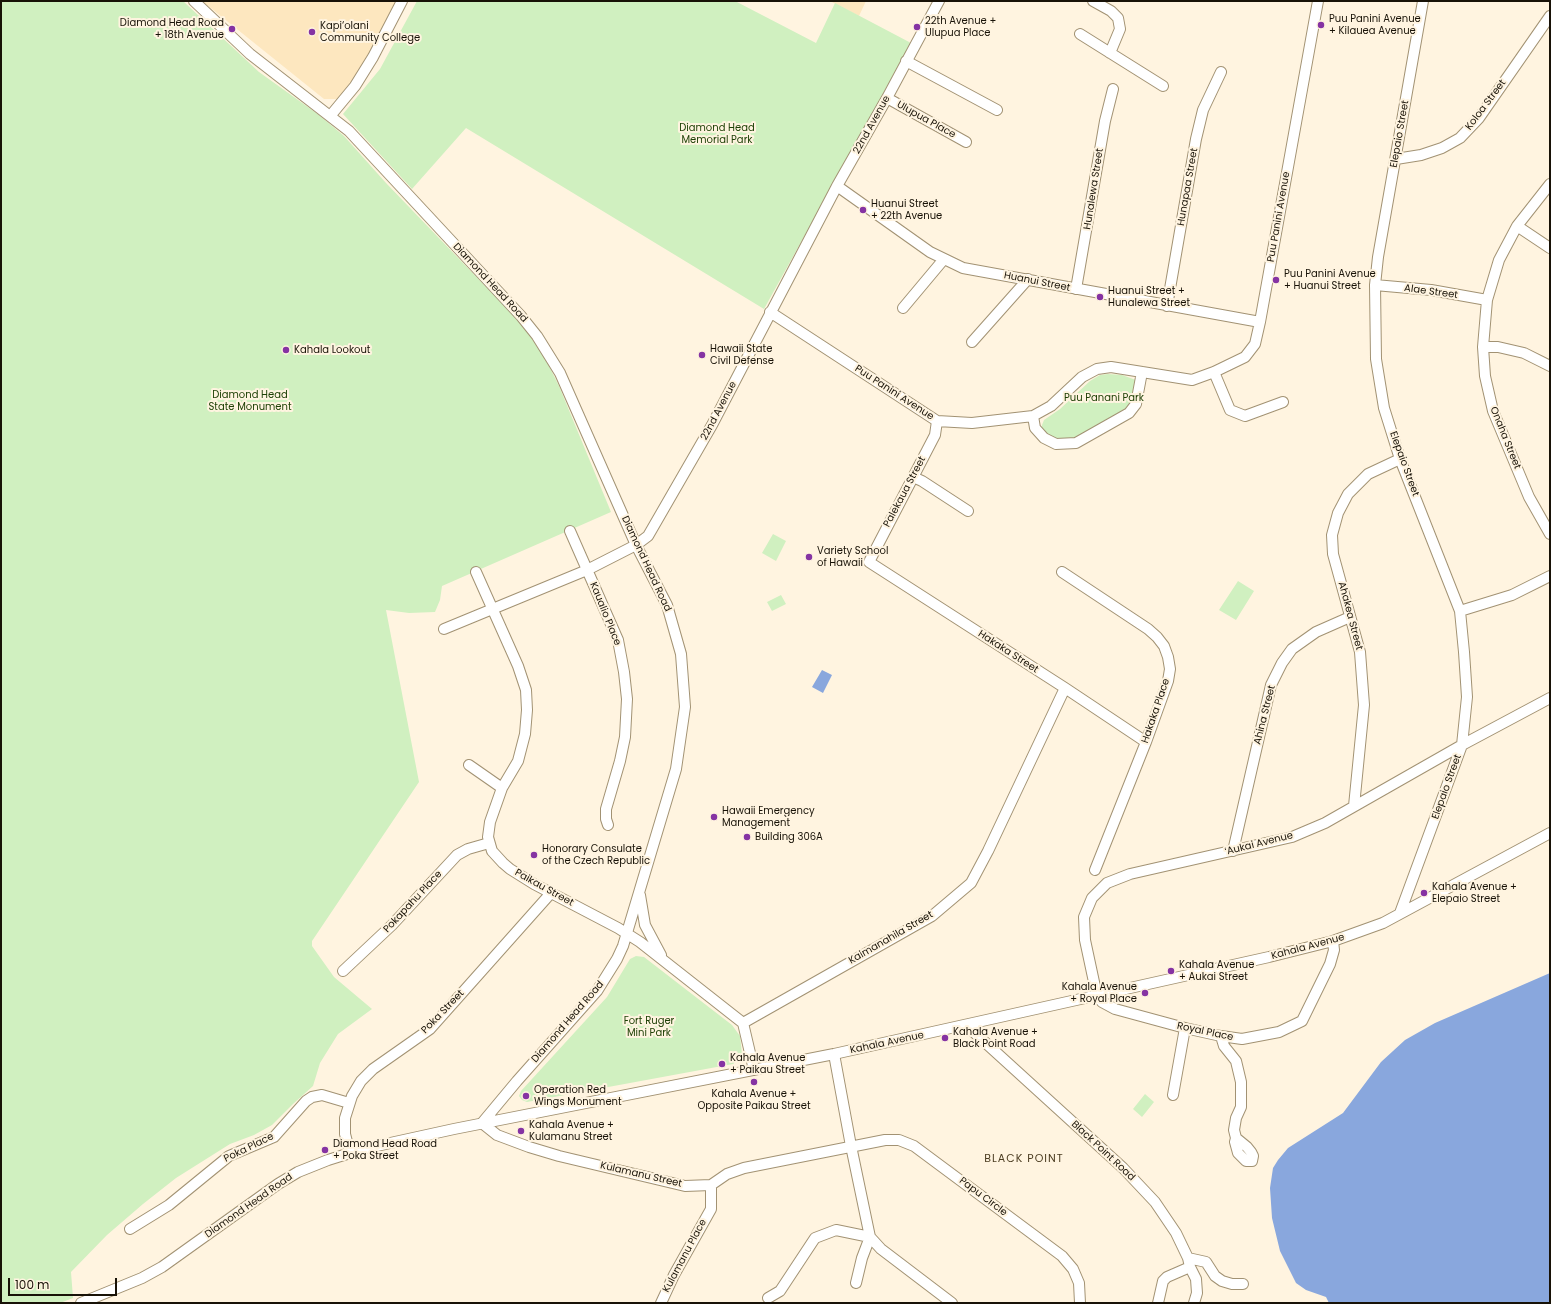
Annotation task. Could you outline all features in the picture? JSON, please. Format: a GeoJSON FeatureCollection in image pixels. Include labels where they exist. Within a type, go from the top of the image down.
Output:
{"type":"FeatureCollection","features":[{"type":"Feature","properties":{"kind":"street","name":"Diamond Head Road"},"geometry":{"type":"LineString","coordinates":[[81,1303],[142,1278],[162,1267],[268,1190],[312,1166],[350,1153],[482,1123],[597,991],[617,959],[640,892],[676,769],[685,707],[681,654],[668,605],[636,545],[567,387],[541,341],[521,316],[354,135],[331,115],[250,54],[194,1]]}},
{"type":"Feature","properties":{"kind":"street"},"geometry":{"type":"LineString","coordinates":[[331,115],[355,86],[373,57],[402,1]]}},
{"type":"Feature","properties":{"kind":"street","name":"22nd Avenue"},"geometry":{"type":"LineString","coordinates":[[444,629],[587,570],[636,545],[644,540],[651,532],[712,425],[837,186],[887,98],[939,1]]}},
{"type":"Feature","properties":{"kind":"street"},"geometry":{"type":"LineString","coordinates":[[1093,1],[1110,11],[1118,18],[1120,29],[1110,53]]}},
{"type":"Feature","properties":{"kind":"street","name":"Puu Panini Avenue"},"geometry":{"type":"LineString","coordinates":[[770,312],[937,421],[972,423],[1033,416],[1051,406],[1082,377],[1097,369],[1111,366],[1192,380],[1214,372],[1245,357],[1255,344],[1260,322],[1318,1]]}},
{"type":"Feature","properties":{"kind":"street","name":"Elepaio Street"},"geometry":{"type":"LineString","coordinates":[[1400,913],[1462,745],[1467,697],[1460,611],[1400,459],[1384,408],[1376,359],[1375,285],[1383,224],[1396,159],[1423,1]]}},
{"type":"Feature","properties":{"kind":"street","name":"Koloa Street"},"geometry":{"type":"LineString","coordinates":[[1396,159],[1421,155],[1442,148],[1460,138],[1479,118],[1550,16]]}},
{"type":"Feature","properties":{"kind":"street"},"geometry":{"type":"LineString","coordinates":[[1080,34],[1163,86]]}},
{"type":"Feature","properties":{"kind":"street"},"geometry":{"type":"LineString","coordinates":[[906,61],[997,110]]}},
{"type":"Feature","properties":{"kind":"street","name":"Hunapaa Street"},"geometry":{"type":"LineString","coordinates":[[1167,306],[1196,140],[1203,110],[1221,72]]}},
{"type":"Feature","properties":{"kind":"street","name":"Hunalewa Street"},"geometry":{"type":"LineString","coordinates":[[1076,289],[1105,121],[1113,89]]}},
{"type":"Feature","properties":{"kind":"street","name":"Ulupua Place"},"geometry":{"type":"LineString","coordinates":[[887,98],[966,142]]}},
{"type":"Feature","properties":{"kind":"street","name":"Onaha Street"},"geometry":{"type":"LineString","coordinates":[[1550,184],[1517,226],[1499,260],[1487,300],[1483,347],[1485,376],[1493,411],[1529,497],[1550,534]]}},
{"type":"Feature","properties":{"kind":"street","name":"Huanui Street"},"geometry":{"type":"LineString","coordinates":[[837,186],[930,252],[963,268],[1260,322]]}},
{"type":"Feature","properties":{"kind":"street"},"geometry":{"type":"LineString","coordinates":[[1517,226],[1550,248]]}},
{"type":"Feature","properties":{"kind":"street"},"geometry":{"type":"LineString","coordinates":[[903,308],[944,259]]}},
{"type":"Feature","properties":{"kind":"street"},"geometry":{"type":"LineString","coordinates":[[972,342],[1028,279]]}},
{"type":"Feature","properties":{"kind":"street","name":"Alae Street"},"geometry":{"type":"LineString","coordinates":[[1375,285],[1431,290],[1487,300]]}},
{"type":"Feature","properties":{"kind":"street"},"geometry":{"type":"LineString","coordinates":[[1483,347],[1498,347],[1524,354],[1550,366]]}},
{"type":"Feature","properties":{"kind":"street"},"geometry":{"type":"LineString","coordinates":[[1033,416],[1035,428],[1044,438],[1056,444],[1076,443],[1130,413],[1136,404],[1142,372]]}},
{"type":"Feature","properties":{"kind":"street"},"geometry":{"type":"LineString","coordinates":[[1214,372],[1230,410],[1244,416],[1283,402]]}},
{"type":"Feature","properties":{"kind":"street","name":"Palekaua Street"},"geometry":{"type":"LineString","coordinates":[[869,562],[935,434],[937,421]]}},
{"type":"Feature","properties":{"kind":"street","name":"Ahakea Street"},"geometry":{"type":"LineString","coordinates":[[1354,806],[1364,705],[1360,652],[1333,554],[1332,535],[1338,512],[1348,494],[1368,474],[1400,459]]}},
{"type":"Feature","properties":{"kind":"street"},"geometry":{"type":"LineString","coordinates":[[913,477],[922,481],[968,511]]}},
{"type":"Feature","properties":{"kind":"street","name":"Kaualio Place"},"geometry":{"type":"LineString","coordinates":[[570,531],[618,640],[624,672],[627,698],[623,747],[606,809],[606,819],[608,825]]}},
{"type":"Feature","properties":{"kind":"street","name":"Hakaka Street"},"geometry":{"type":"LineString","coordinates":[[869,562],[1146,742]]}},
{"type":"Feature","properties":{"kind":"street"},"geometry":{"type":"LineString","coordinates":[[476,572],[518,666],[526,690],[527,710],[525,734],[518,761],[502,788],[490,822],[489,843]]}},
{"type":"Feature","properties":{"kind":"street","name":"Hakaka Place"},"geometry":{"type":"LineString","coordinates":[[1062,572],[1148,629],[1157,637],[1164,646],[1170,669],[1168,681],[1146,742],[1094,870]]}},
{"type":"Feature","properties":{"kind":"street"},"geometry":{"type":"LineString","coordinates":[[1460,611],[1512,595],[1550,576]]}},
{"type":"Feature","properties":{"kind":"street","name":"Ahina Street"},"geometry":{"type":"LineString","coordinates":[[1233,851],[1271,685],[1282,663],[1292,650],[1316,632],[1350,617]]}},
{"type":"Feature","properties":{"kind":"street","name":"Kaimanahila Street"},"geometry":{"type":"LineString","coordinates":[[743,1023],[932,916],[971,883],[988,851],[1065,688]]}},
{"type":"Feature","properties":{"kind":"street","name":"ʻAukai Avenue"},"geometry":{"type":"LineString","coordinates":[[1097,996],[1085,940],[1084,917],[1092,898],[1107,883],[1130,874],[1292,837],[1325,823],[1462,745],[1550,698]]}},
{"type":"Feature","properties":{"kind":"street"},"geometry":{"type":"LineString","coordinates":[[469,765],[502,788]]}},
{"type":"Feature","properties":{"kind":"street","name":"Kahala Avenue"},"geometry":{"type":"LineString","coordinates":[[482,1123],[834,1054],[1097,996],[1333,941],[1368,929],[1550,833]]}},
{"type":"Feature","properties":{"kind":"street","name":"Paikau Street"},"geometry":{"type":"LineString","coordinates":[[489,843],[492,851],[503,863],[551,894],[627,933],[664,960],[743,1023]]}},
{"type":"Feature","properties":{"kind":"street","name":"Pokapahu Place"},"geometry":{"type":"LineString","coordinates":[[343,971],[392,925],[457,855],[468,849],[489,843]]}},
{"type":"Feature","properties":{"kind":"street"},"geometry":{"type":"LineString","coordinates":[[640,892],[645,926],[664,960]]}},
{"type":"Feature","properties":{"kind":"street","name":"Poka Street"},"geometry":{"type":"LineString","coordinates":[[350,1153],[345,1130],[349,1103],[356,1088],[366,1075],[430,1029],[551,894]]}},
{"type":"Feature","properties":{"kind":"street","name":"Royal Place"},"geometry":{"type":"LineString","coordinates":[[1097,996],[1102,1002],[1115,1009],[1221,1036],[1242,1039],[1279,1032],[1302,1021],[1330,964],[1334,950],[1333,941]]}},
{"type":"Feature","properties":{"kind":"street"},"geometry":{"type":"LineString","coordinates":[[743,1023],[754,1070]]}},
{"type":"Feature","properties":{"kind":"street","name":"Black Point Road"},"geometry":{"type":"LineString","coordinates":[[966,1025],[1123,1168],[1162,1211],[1176,1233],[1196,1279],[1197,1293],[1194,1303]]}},
{"type":"Feature","properties":{"kind":"street"},"geometry":{"type":"LineString","coordinates":[[1173,1095],[1185,1028]]}},
{"type":"Feature","properties":{"kind":"street"},"geometry":{"type":"LineString","coordinates":[[1221,1036],[1224,1046],[1236,1061],[1241,1082],[1241,1107],[1236,1118],[1234,1130],[1236,1138]]}},
{"type":"Feature","properties":{"kind":"street"},"geometry":{"type":"LineString","coordinates":[[834,1054],[870,1237],[881,1249],[952,1303]]}},
{"type":"Feature","properties":{"kind":"street","name":"Poka Place"},"geometry":{"type":"LineString","coordinates":[[130,1229],[169,1205],[229,1156],[274,1137],[312,1097],[322,1095],[349,1103]]}},
{"type":"Feature","properties":{"kind":"street","name":"Kulamanu Street"},"geometry":{"type":"LineString","coordinates":[[482,1123],[504,1139],[559,1156],[685,1186],[711,1185]]}},
{"type":"Feature","properties":{"kind":"street","name":"Papu Circle"},"geometry":{"type":"LineString","coordinates":[[851,1146],[885,1140],[899,1140],[914,1146],[1062,1256],[1073,1269],[1079,1284],[1080,1303]]}},
{"type":"Feature","properties":{"kind":"street"},"geometry":{"type":"LineString","coordinates":[[711,1185],[727,1174],[744,1168],[851,1146]]}},
{"type":"Feature","properties":{"kind":"street","name":"Kulamanu Place"},"geometry":{"type":"LineString","coordinates":[[661,1303],[674,1274],[710,1209],[711,1185]]}},
{"type":"Feature","properties":{"kind":"street"},"geometry":{"type":"LineString","coordinates":[[768,1298],[780,1291],[815,1238],[836,1230],[870,1237]]}},
{"type":"Feature","properties":{"kind":"street"},"geometry":{"type":"LineString","coordinates":[[856,1283],[862,1258],[870,1237]]}},
{"type":"Feature","properties":{"kind":"street"},"geometry":{"type":"LineString","coordinates":[[1158,1303],[1163,1281],[1189,1263],[1206,1262],[1216,1276],[1222,1281],[1232,1284],[1243,1284]]}},
{"type":"Feature","properties":{"kind":"shaded area","name":"Kapi‘olani Community College"},"geometry":{"type":"Polygon","coordinates":[[[202,1],[400,1],[357,83],[341,99],[324,99],[202,1]]]}},
{"type":"Feature","properties":{"kind":"shaded area"},"geometry":{"type":"Polygon","coordinates":[[[830,1],[866,1],[859,16],[830,1]]]}},
{"type":"Feature","properties":{"kind":"green space","name":"Diamond Head State Monument"},"geometry":{"type":"Polygon","coordinates":[[[1,1],[183,1],[259,72],[319,115],[344,136],[386,183],[515,317],[531,337],[546,360],[559,386],[611,512],[442,586],[440,600],[435,612],[409,613],[386,610],[419,782],[312,941],[312,946],[334,977],[372,1009],[338,1034],[320,1063],[313,1086],[272,1125],[254,1135],[230,1144],[176,1178],[107,1235],[71,1272],[73,1298],[60,1303],[1,1303],[1,1]]]}},
{"type":"Feature","properties":{"kind":"green space","name":"Diamond Head Memorial Park"},"geometry":{"type":"Polygon","coordinates":[[[417,1],[735,1],[816,43],[835,3],[911,43],[764,309],[466,128],[412,189],[343,114],[380,69],[417,1]]]}},
{"type":"Feature","properties":{"kind":"green space","name":"Puu Panani Park"},"geometry":{"type":"Polygon","coordinates":[[[1100,375],[1122,375],[1136,380],[1137,385],[1129,411],[1081,437],[1061,441],[1045,434],[1042,430],[1044,420],[1060,409],[1090,381],[1100,375]]]}},
{"type":"Feature","properties":{"kind":"green space"},"geometry":{"type":"Polygon","coordinates":[[[773,534],[786,541],[776,561],[762,553],[773,534]]]}},
{"type":"Feature","properties":{"kind":"green space"},"geometry":{"type":"Polygon","coordinates":[[[1238,581],[1254,591],[1236,620],[1219,610],[1238,581]]]}},
{"type":"Feature","properties":{"kind":"green space"},"geometry":{"type":"Polygon","coordinates":[[[781,595],[786,604],[772,611],[767,602],[781,595]]]}},
{"type":"Feature","properties":{"kind":"green space","name":"Fort Ruger Mini Park"},"geometry":{"type":"Polygon","coordinates":[[[636,956],[644,957],[732,1025],[740,1036],[742,1054],[739,1059],[733,1064],[527,1102],[522,1100],[519,1096],[521,1091],[607,997],[630,959],[636,956]]]}},
{"type":"Feature","properties":{"kind":"green space"},"geometry":{"type":"Polygon","coordinates":[[[1145,1094],[1154,1102],[1142,1117],[1133,1109],[1145,1094]]]}},
{"type":"Feature","properties":{"kind":"water"},"geometry":{"type":"Polygon","coordinates":[[[822,670],[832,675],[823,693],[812,687],[822,670]]]}},
{"type":"Feature","properties":{"kind":"water"},"geometry":{"type":"Polygon","coordinates":[[[1550,973],[1550,1303],[1329,1303],[1326,1297],[1306,1290],[1296,1283],[1280,1251],[1272,1218],[1270,1188],[1273,1168],[1278,1160],[1288,1148],[1343,1113],[1381,1062],[1405,1040],[1435,1023],[1550,973]]]}},
{"type":"Feature","properties":{"kind":"place","name":"Puu Panini Avenue + Kilauea Avenue"},"geometry":{"type":"Point","coordinates":[1321,25]}},
{"type":"Feature","properties":{"kind":"place","name":"22th Avenue + Ulupua Place"},"geometry":{"type":"Point","coordinates":[917,27]}},
{"type":"Feature","properties":{"kind":"place","name":"Diamond Head Road + 18th Avenue"},"geometry":{"type":"Point","coordinates":[232,29]}},
{"type":"Feature","properties":{"kind":"place","name":"Kapi‘olani Community College"},"geometry":{"type":"Point","coordinates":[312,32]}},
{"type":"Feature","properties":{"kind":"place","name":"Huanui Street + 22th Avenue"},"geometry":{"type":"Point","coordinates":[863,210]}},
{"type":"Feature","properties":{"kind":"place","name":"Puu Panini Avenue + Huanui Street"},"geometry":{"type":"Point","coordinates":[1276,280]}},
{"type":"Feature","properties":{"kind":"place","name":"Huanui Street + Hunalewa Street"},"geometry":{"type":"Point","coordinates":[1100,297]}},
{"type":"Feature","properties":{"kind":"place","name":"Kahala Lookout"},"geometry":{"type":"Point","coordinates":[286,350]}},
{"type":"Feature","properties":{"kind":"place","name":"Hawaii State Civil Defense"},"geometry":{"type":"Point","coordinates":[702,355]}},
{"type":"Feature","properties":{"kind":"place","name":"Variety School of Hawaii"},"geometry":{"type":"Point","coordinates":[809,557]}},
{"type":"Feature","properties":{"kind":"place","name":"Hawaii Emergency Management"},"geometry":{"type":"Point","coordinates":[714,817]}},
{"type":"Feature","properties":{"kind":"place","name":"Building 306A"},"geometry":{"type":"Point","coordinates":[747,837]}},
{"type":"Feature","properties":{"kind":"place","name":"Honorary Consulate of the Czech Republic"},"geometry":{"type":"Point","coordinates":[534,855]}},
{"type":"Feature","properties":{"kind":"place","name":"Kahala Avenue + Elepaio Street"},"geometry":{"type":"Point","coordinates":[1424,893]}},
{"type":"Feature","properties":{"kind":"place","name":"Kahala Avenue + Aukai Street"},"geometry":{"type":"Point","coordinates":[1171,971]}},
{"type":"Feature","properties":{"kind":"place","name":"Kahala Avenue + Royal Place"},"geometry":{"type":"Point","coordinates":[1145,993]}},
{"type":"Feature","properties":{"kind":"place","name":"Kahala Avenue + Black Point Road"},"geometry":{"type":"Point","coordinates":[945,1038]}},
{"type":"Feature","properties":{"kind":"place","name":"Kahala Avenue + Paikau Street"},"geometry":{"type":"Point","coordinates":[722,1064]}},
{"type":"Feature","properties":{"kind":"place","name":"Kahala Avenue + Opposite Paikau Street"},"geometry":{"type":"Point","coordinates":[754,1082]}},
{"type":"Feature","properties":{"kind":"place","name":"Operation Red Wings Monument"},"geometry":{"type":"Point","coordinates":[526,1096]}},
{"type":"Feature","properties":{"kind":"place","name":"Kahala Avenue + Kulamanu Street"},"geometry":{"type":"Point","coordinates":[521,1131]}},
{"type":"Feature","properties":{"kind":"place","name":"Diamond Head Road + Poka Street"},"geometry":{"type":"Point","coordinates":[325,1150]}},
{"type":"Feature","properties":{"kind":"district","name":"BLACK POINT"},"geometry":{"type":"Point","coordinates":[1024,1159]}}]}
